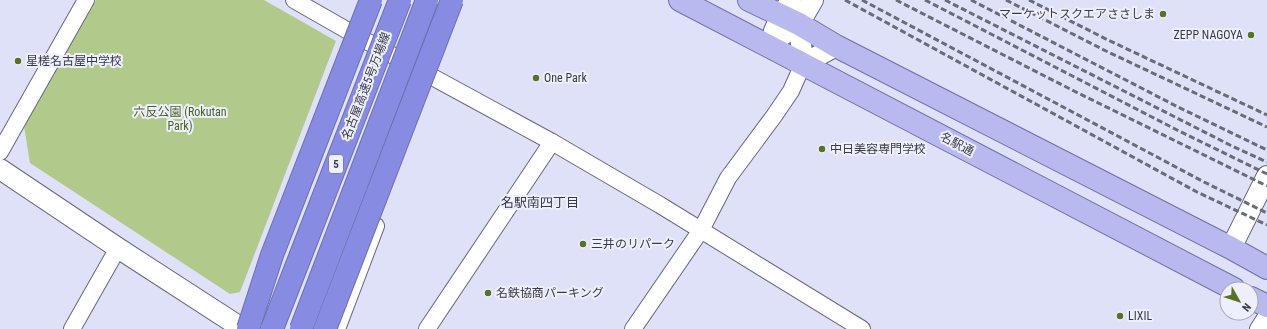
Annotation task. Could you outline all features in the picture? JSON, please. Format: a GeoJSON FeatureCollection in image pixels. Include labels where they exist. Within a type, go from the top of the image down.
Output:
{"type":"FeatureCollection","features":[{"type":"Feature","properties":{"kind":"highway"},"geometry":{"type":"LineString","coordinates":[[246,329],[272,255],[371,0]]}},
{"type":"Feature","properties":{"kind":"highway","name":"名古屋高速5号万場線"},"geometry":{"type":"LineString","coordinates":[[272,329],[400,0]]}},
{"type":"Feature","properties":{"kind":"highway","name":"5"},"geometry":{"type":"LineString","coordinates":[[301,329],[427,0]]}},
{"type":"Feature","properties":{"kind":"highway"},"geometry":{"type":"LineString","coordinates":[[325,329],[452,0]]}},
{"type":"Feature","properties":{"kind":"main road","name":"名駅通"},"geometry":{"type":"LineString","coordinates":[[680,0],[1219,281]]}},
{"type":"Feature","properties":{"kind":"main road"},"geometry":{"type":"LineString","coordinates":[[749,0],[790,13],[836,46],[1231,248],[1267,268]]}},
{"type":"Feature","properties":{"kind":"street"},"geometry":{"type":"LineString","coordinates":[[0,152],[86,0]]}},
{"type":"Feature","properties":{"kind":"street"},"geometry":{"type":"LineString","coordinates":[[294,0],[432,78],[552,142],[660,204],[856,327]]}},
{"type":"Feature","properties":{"kind":"street"},"geometry":{"type":"LineString","coordinates":[[0,169],[118,248],[246,329],[371,0]]}},
{"type":"Feature","properties":{"kind":"street"},"geometry":{"type":"LineString","coordinates":[[338,329],[462,0]]}},
{"type":"Feature","properties":{"kind":"street"},"geometry":{"type":"LineString","coordinates":[[768,46],[790,13],[813,0]]}},
{"type":"Feature","properties":{"kind":"street"},"geometry":{"type":"LineString","coordinates":[[790,13],[803,64]]}},
{"type":"Feature","properties":{"kind":"street"},"geometry":{"type":"LineString","coordinates":[[633,329],[701,230],[728,178],[791,91],[803,64],[836,46]]}},
{"type":"Feature","properties":{"kind":"street"},"geometry":{"type":"LineString","coordinates":[[427,329],[552,142]]}},
{"type":"Feature","properties":{"kind":"street"},"geometry":{"type":"LineString","coordinates":[[1231,248],[1267,176]]}},
{"type":"Feature","properties":{"kind":"street"},"geometry":{"type":"LineString","coordinates":[[72,329],[118,248]]}},
{"type":"Feature","properties":{"kind":"street"},"geometry":{"type":"LineString","coordinates":[[1258,329],[1267,315]]}},
{"type":"Feature","properties":{"kind":"green space","name":"六反公園 (Rokutan Park)"},"geometry":{"type":"Polygon","coordinates":[[[96,0],[264,0],[336,41],[240,292],[230,294],[30,163],[24,126],[96,0]]]}},
{"type":"Feature","properties":{"kind":"railway"},"geometry":{"type":"LineString","coordinates":[[845,0],[1197,192],[1267,225]]}},
{"type":"Feature","properties":{"kind":"railway"},"geometry":{"type":"LineString","coordinates":[[862,0],[1204,182],[1267,213]]}},
{"type":"Feature","properties":{"kind":"railway"},"geometry":{"type":"LineString","coordinates":[[896,0],[1074,91],[1267,186]]}},
{"type":"Feature","properties":{"kind":"railway"},"geometry":{"type":"LineString","coordinates":[[925,0],[1177,130],[1267,174]]}},
{"type":"Feature","properties":{"kind":"railway"},"geometry":{"type":"LineString","coordinates":[[945,0],[1230,145],[1267,162]]}},
{"type":"Feature","properties":{"kind":"railway"},"geometry":{"type":"LineString","coordinates":[[971,0],[1178,107],[1267,150]]}},
{"type":"Feature","properties":{"kind":"railway"},"geometry":{"type":"LineString","coordinates":[[1006,0],[1106,51],[1267,127]]}},
{"type":"Feature","properties":{"kind":"railway"},"geometry":{"type":"LineString","coordinates":[[1029,0],[1108,40],[1267,115]]}},
{"type":"Feature","properties":{"kind":"place","name":"マーケットスクエアささしま"},"geometry":{"type":"Point","coordinates":[1163,14]}},
{"type":"Feature","properties":{"kind":"place","name":"ZEPP NAGOYA"},"geometry":{"type":"Point","coordinates":[1251,35]}},
{"type":"Feature","properties":{"kind":"place","name":"星槎名古屋中学校"},"geometry":{"type":"Point","coordinates":[18,61]}},
{"type":"Feature","properties":{"kind":"place","name":"One Park"},"geometry":{"type":"Point","coordinates":[536,78]}},
{"type":"Feature","properties":{"kind":"place","name":"中日美容専門学校"},"geometry":{"type":"Point","coordinates":[822,149]}},
{"type":"Feature","properties":{"kind":"place","name":"三井のリパーク"},"geometry":{"type":"Point","coordinates":[583,244]}},
{"type":"Feature","properties":{"kind":"place","name":"名鉄協商パーキング"},"geometry":{"type":"Point","coordinates":[488,293]}},
{"type":"Feature","properties":{"kind":"place","name":"LIXIL"},"geometry":{"type":"Point","coordinates":[1120,316]}},
{"type":"Feature","properties":{"kind":"district","name":"名駅南四丁目"},"geometry":{"type":"Point","coordinates":[540,202]}}]}
